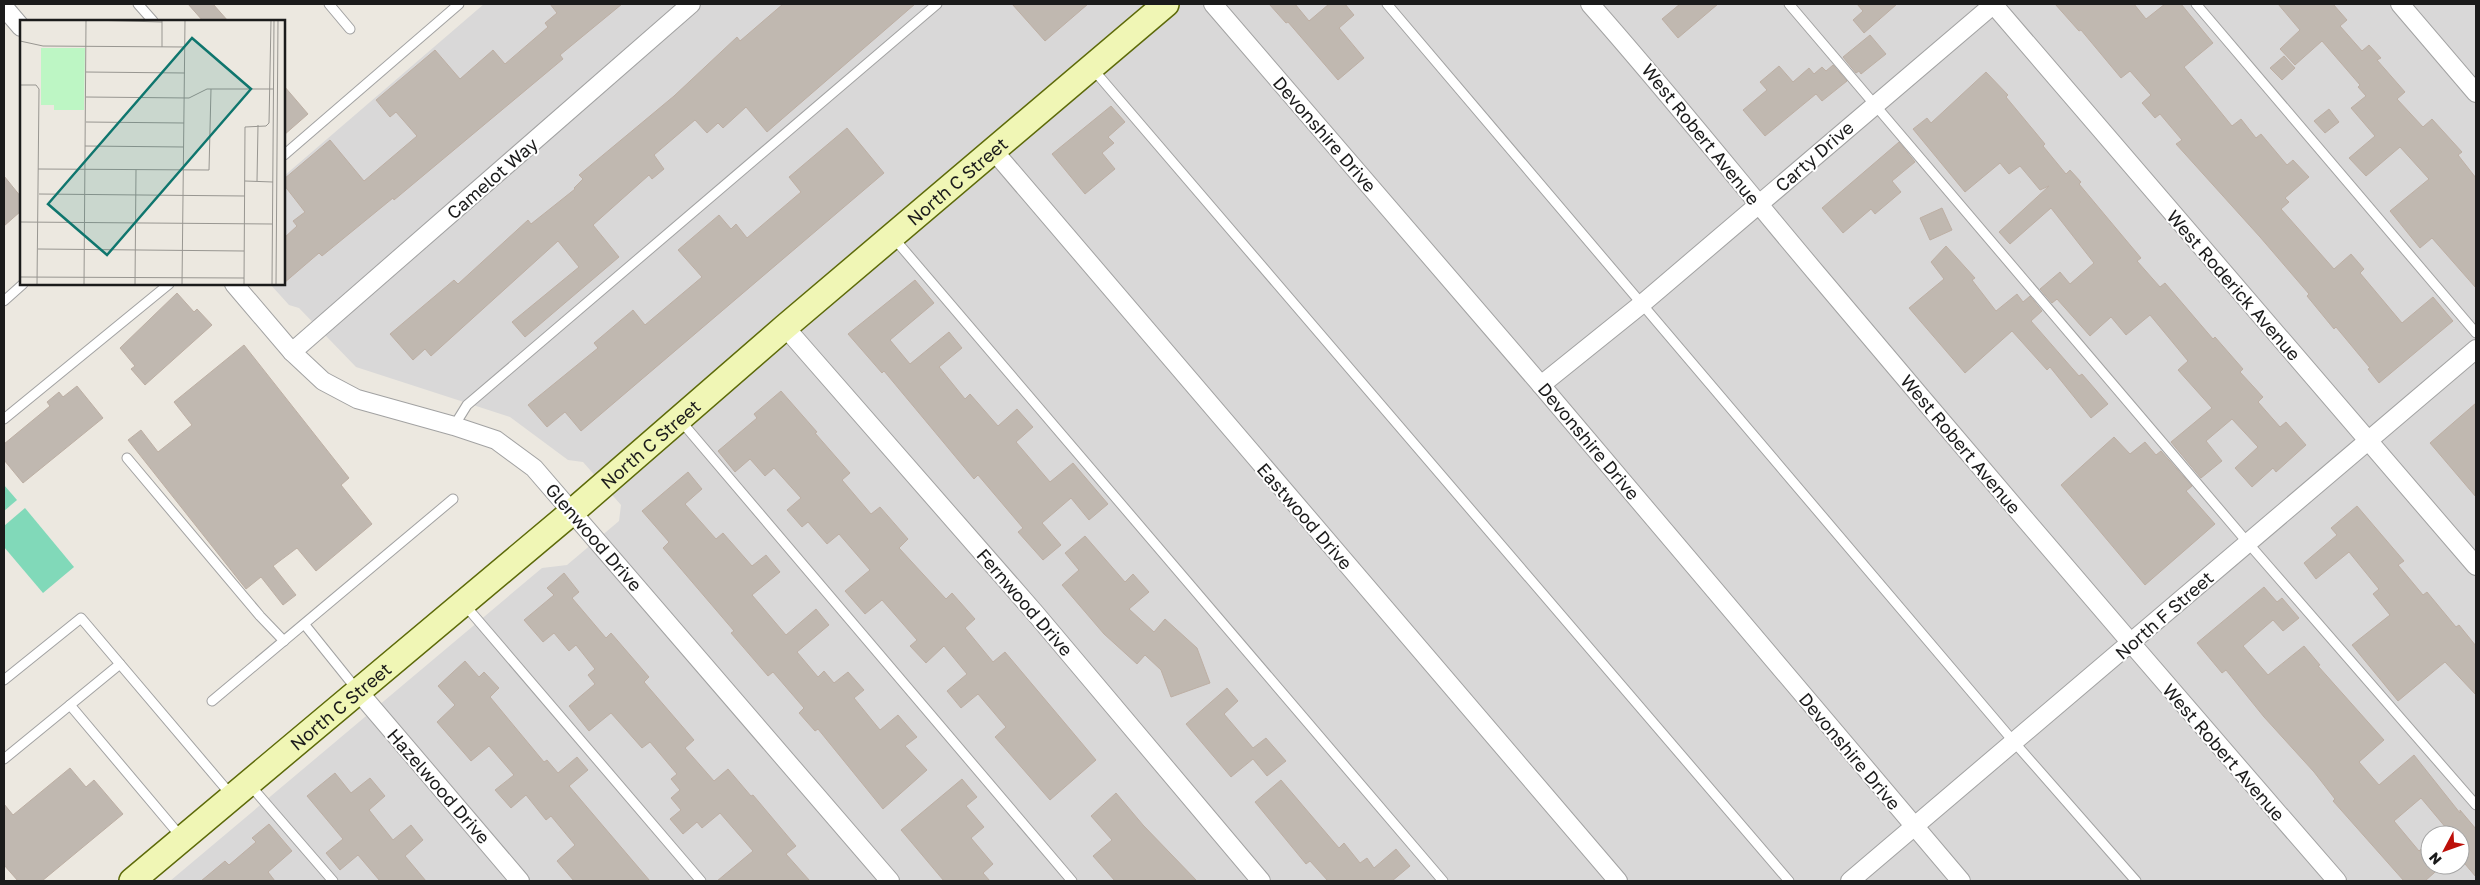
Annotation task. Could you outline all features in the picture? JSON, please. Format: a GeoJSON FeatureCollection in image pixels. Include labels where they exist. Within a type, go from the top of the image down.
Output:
{"type":"FeatureCollection","features":[{"type":"Feature","properties":{"kind":"street","name":"Camelot Way"},"geometry":{"type":"LineString","coordinates":[[292,352],[691,4]]}},
{"type":"Feature","properties":{"kind":"street","name":"North C Street"},"geometry":{"type":"LineString","coordinates":[[135,881],[240,789],[464,604],[680,420],[785,326],[1090,66],[1166,4]]}},
{"type":"Feature","properties":{"kind":"street","name":"Devonshire Drive"},"geometry":{"type":"LineString","coordinates":[[1213,4],[1541,385],[1961,881]]}},
{"type":"Feature","properties":{"kind":"street","name":"West Robert Avenue"},"geometry":{"type":"LineString","coordinates":[[1590,4],[1671,95],[1759,205],[2130,644],[2337,881]]}},
{"type":"Feature","properties":{"kind":"street","name":"Carty Drive"},"geometry":{"type":"LineString","coordinates":[[1541,385],[1643,303],[1874,104],[1994,4]]}},
{"type":"Feature","properties":{"kind":"street","name":"West Roderick Avenue"},"geometry":{"type":"LineString","coordinates":[[1994,4],[2476,566]]}},
{"type":"Feature","properties":{"kind":"street"},"geometry":{"type":"LineString","coordinates":[[2400,4],[2476,93]]}},
{"type":"Feature","properties":{"kind":"street"},"geometry":{"type":"LineString","coordinates":[[4,6],[20,26]]}},
{"type":"Feature","properties":{"kind":"street","name":"Eastwood Drive"},"geometry":{"type":"LineString","coordinates":[[993,150],[1618,881]]}},
{"type":"Feature","properties":{"kind":"street","name":"Glenwood Drive"},"geometry":{"type":"LineString","coordinates":[[235,285],[292,352],[323,381],[357,399],[454,426],[496,440],[534,468],[890,881]]}},
{"type":"Feature","properties":{"kind":"street","name":"Fernwood Drive"},"geometry":{"type":"LineString","coordinates":[[785,326],[1028,605],[1261,881]]}},
{"type":"Feature","properties":{"kind":"street","name":"North F Street"},"geometry":{"type":"LineString","coordinates":[[1850,881],[2476,349]]}},
{"type":"Feature","properties":{"kind":"street","name":"Hazelwood Drive"},"geometry":{"type":"LineString","coordinates":[[358,691],[520,881]]}},
{"type":"Feature","properties":{"kind":"lane"},"geometry":{"type":"LineString","coordinates":[[138,4],[152,20]]}},
{"type":"Feature","properties":{"kind":"lane"},"geometry":{"type":"LineString","coordinates":[[329,4],[350,28]]}},
{"type":"Feature","properties":{"kind":"lane"},"geometry":{"type":"LineString","coordinates":[[285,154],[458,4]]}},
{"type":"Feature","properties":{"kind":"lane"},"geometry":{"type":"LineString","coordinates":[[454,426],[467,405],[937,4]]}},
{"type":"Feature","properties":{"kind":"lane"},"geometry":{"type":"LineString","coordinates":[[1386,4],[1643,303],[2014,742],[2136,881]]}},
{"type":"Feature","properties":{"kind":"lane"},"geometry":{"type":"LineString","coordinates":[[1789,4],[2248,543],[2476,805]]}},
{"type":"Feature","properties":{"kind":"lane"},"geometry":{"type":"LineString","coordinates":[[2196,4],[2476,333]]}},
{"type":"Feature","properties":{"kind":"lane"},"geometry":{"type":"LineString","coordinates":[[1090,66],[1788,881]]}},
{"type":"Feature","properties":{"kind":"lane"},"geometry":{"type":"LineString","coordinates":[[892,236],[1444,881]]}},
{"type":"Feature","properties":{"kind":"lane"},"geometry":{"type":"LineString","coordinates":[[4,301],[23,285]]}},
{"type":"Feature","properties":{"kind":"lane"},"geometry":{"type":"LineString","coordinates":[[4,419],[168,285]]}},
{"type":"Feature","properties":{"kind":"lane"},"geometry":{"type":"LineString","coordinates":[[680,420],[1072,881]]}},
{"type":"Feature","properties":{"kind":"lane"},"geometry":{"type":"LineString","coordinates":[[127,458],[260,616],[284,641]]}},
{"type":"Feature","properties":{"kind":"lane"},"geometry":{"type":"LineString","coordinates":[[212,701],[453,499]]}},
{"type":"Feature","properties":{"kind":"lane"},"geometry":{"type":"LineString","coordinates":[[464,604],[701,881]]}},
{"type":"Feature","properties":{"kind":"lane"},"geometry":{"type":"LineString","coordinates":[[4,680],[81,618],[120,664],[240,789],[333,881]]}},
{"type":"Feature","properties":{"kind":"lane"},"geometry":{"type":"LineString","coordinates":[[305,625],[358,691]]}},
{"type":"Feature","properties":{"kind":"lane"},"geometry":{"type":"LineString","coordinates":[[4,759],[120,664]]}},
{"type":"Feature","properties":{"kind":"lane"},"geometry":{"type":"LineString","coordinates":[[70,705],[182,839]]}},
{"type":"Feature","properties":{"kind":"shaded area"},"geometry":{"type":"Polygon","coordinates":[[[484,4],[2476,4],[2476,881],[170,881],[542,568],[567,565],[619,521],[621,505],[583,462],[568,460],[510,417],[356,367],[299,308],[289,305],[271,285],[285,285],[285,175],[484,4]]]}},
{"type":"Feature","properties":{"kind":"green space"},"geometry":{"type":"Polygon","coordinates":[[[4,485],[17,500],[4,511],[4,485]]]}},
{"type":"Feature","properties":{"kind":"green space"},"geometry":{"type":"Polygon","coordinates":[[[25,508],[74,567],[43,593],[4,547],[4,526],[25,508]]]}},
{"type":"Feature","properties":{"kind":"building"},"geometry":{"type":"Polygon","coordinates":[[[188,4],[213,4],[227,20],[202,20],[188,4]]]}},
{"type":"Feature","properties":{"kind":"building"},"geometry":{"type":"Polygon","coordinates":[[[550,4],[622,4],[560,55],[563,59],[394,200],[393,198],[322,256],[319,253],[285,282],[285,237],[297,226],[293,221],[305,212],[285,186],[285,178],[330,140],[364,181],[417,136],[396,112],[390,117],[376,100],[435,50],[460,79],[493,50],[505,64],[548,27],[545,23],[557,13],[550,4]]]}},
{"type":"Feature","properties":{"kind":"building"},"geometry":{"type":"Polygon","coordinates":[[[783,4],[915,4],[767,132],[746,107],[723,128],[718,123],[707,133],[695,120],[654,155],[664,169],[652,179],[649,175],[593,225],[619,257],[525,337],[512,322],[579,267],[558,241],[431,356],[425,349],[413,360],[390,334],[454,280],[458,284],[528,220],[531,224],[575,189],[583,179],[579,175],[674,96],[737,37],[740,41],[783,4]]]}},
{"type":"Feature","properties":{"kind":"building"},"geometry":{"type":"Polygon","coordinates":[[[1012,4],[1088,4],[1045,41],[1012,4]]]}},
{"type":"Feature","properties":{"kind":"building"},"geometry":{"type":"Polygon","coordinates":[[[1269,4],[1295,4],[1309,21],[1329,4],[1345,4],[1354,15],[1339,28],[1364,58],[1338,80],[1288,22],[1286,23],[1269,4]]]}},
{"type":"Feature","properties":{"kind":"building"},"geometry":{"type":"Polygon","coordinates":[[[1680,4],[1718,4],[1678,38],[1662,19],[1680,4]]]}},
{"type":"Feature","properties":{"kind":"building"},"geometry":{"type":"Polygon","coordinates":[[[1857,4],[1897,4],[1864,33],[1853,20],[1863,11],[1857,4]]]}},
{"type":"Feature","properties":{"kind":"building"},"geometry":{"type":"Polygon","coordinates":[[[2055,4],[2134,4],[2146,19],[2165,4],[2181,4],[2213,43],[2184,67],[2232,126],[2241,119],[2256,138],[2261,134],[2287,165],[2293,160],[2309,177],[2285,198],[2289,202],[2281,209],[2334,269],[2351,254],[2364,269],[2360,273],[2402,323],[2433,297],[2453,321],[2379,383],[2368,369],[2370,368],[2307,296],[2309,294],[2176,144],[2182,140],[2160,114],[2155,118],[2142,103],[2151,95],[2130,71],[2121,78],[2081,30],[2079,31],[2055,4]]]}},
{"type":"Feature","properties":{"kind":"building"},"geometry":{"type":"Polygon","coordinates":[[[2278,4],[2333,4],[2347,20],[2340,26],[2362,51],[2369,45],[2381,58],[2377,60],[2405,92],[2397,99],[2423,127],[2432,119],[2462,152],[2458,155],[2476,178],[2476,288],[2432,238],[2420,248],[2390,211],[2429,179],[2400,147],[2366,176],[2349,158],[2375,136],[2351,108],[2366,96],[2358,87],[2360,85],[2322,41],[2295,65],[2280,49],[2300,30],[2278,4]]]}},
{"type":"Feature","properties":{"kind":"building"},"geometry":{"type":"Polygon","coordinates":[[[1870,35],[1886,54],[1861,74],[1859,71],[1856,73],[1843,57],[1870,35]]]}},
{"type":"Feature","properties":{"kind":"building"},"geometry":{"type":"Polygon","coordinates":[[[2284,56],[2295,68],[2282,80],[2270,68],[2284,56]]]}},
{"type":"Feature","properties":{"kind":"building"},"geometry":{"type":"Polygon","coordinates":[[[1833,65],[1847,81],[1822,101],[1816,94],[1765,136],[1743,110],[1767,90],[1760,82],[1779,66],[1793,82],[1809,68],[1814,74],[1822,67],[1826,71],[1833,65]]]}},
{"type":"Feature","properties":{"kind":"building"},"geometry":{"type":"Polygon","coordinates":[[[1986,72],[2008,95],[2006,97],[2045,144],[2043,146],[2066,174],[2070,170],[2081,182],[2079,184],[2141,258],[2137,261],[2160,287],[2165,283],[2213,339],[2215,337],[2243,369],[2240,372],[2263,397],[2258,402],[2280,427],[2286,422],[2306,445],[2276,472],[2273,468],[2252,487],[2235,468],[2258,447],[2232,419],[2206,441],[2222,461],[2201,478],[2171,442],[2212,408],[2178,370],[2188,361],[2150,315],[2126,335],[2111,317],[2090,336],[2057,299],[2052,303],[2040,289],[2060,272],[2070,284],[2094,263],[2051,208],[2010,244],[1999,232],[2049,186],[2040,190],[2020,166],[2009,174],[2000,163],[1965,192],[1913,129],[1927,118],[1931,123],[1986,72]]]}},
{"type":"Feature","properties":{"kind":"building"},"geometry":{"type":"Polygon","coordinates":[[[285,87],[308,114],[285,134],[285,87]]]}},
{"type":"Feature","properties":{"kind":"building"},"geometry":{"type":"Polygon","coordinates":[[[1111,106],[1125,122],[1108,137],[1114,143],[1102,153],[1115,169],[1085,194],[1052,154],[1111,106]]]}},
{"type":"Feature","properties":{"kind":"building"},"geometry":{"type":"Polygon","coordinates":[[[2329,109],[2339,122],[2325,133],[2314,121],[2329,109]]]}},
{"type":"Feature","properties":{"kind":"building"},"geometry":{"type":"Polygon","coordinates":[[[847,128],[884,173],[581,431],[565,412],[547,427],[528,405],[598,348],[594,343],[633,310],[645,325],[702,277],[678,250],[719,215],[731,229],[736,224],[747,238],[801,192],[789,177],[847,128]]]}},
{"type":"Feature","properties":{"kind":"building"},"geometry":{"type":"Polygon","coordinates":[[[1899,142],[1915,162],[1892,181],[1901,192],[1875,214],[1871,209],[1843,233],[1822,208],[1899,142]]]}},
{"type":"Feature","properties":{"kind":"building"},"geometry":{"type":"Polygon","coordinates":[[[4,176],[20,196],[20,212],[4,226],[4,176]]]}},
{"type":"Feature","properties":{"kind":"building"},"geometry":{"type":"Polygon","coordinates":[[[1942,208],[1952,230],[1930,240],[1920,218],[1942,208]]]}},
{"type":"Feature","properties":{"kind":"building"},"geometry":{"type":"Polygon","coordinates":[[[1946,246],[1975,278],[1972,280],[1996,311],[2017,294],[2023,302],[2030,296],[2042,311],[2031,321],[2079,376],[2082,374],[2108,404],[2091,418],[2050,367],[2047,370],[2012,331],[1965,373],[1909,308],[1944,279],[1931,262],[1946,246]]]}},
{"type":"Feature","properties":{"kind":"building"},"geometry":{"type":"Polygon","coordinates":[[[915,280],[934,303],[890,340],[910,364],[949,332],[962,348],[939,367],[965,399],[970,394],[998,426],[1017,409],[1033,427],[1016,442],[1050,482],[1073,463],[1108,504],[1089,520],[1071,498],[1042,523],[1061,545],[1043,560],[1018,532],[1023,528],[978,475],[974,479],[884,371],[882,373],[848,334],[915,280]]]}},
{"type":"Feature","properties":{"kind":"building"},"geometry":{"type":"Polygon","coordinates":[[[177,293],[194,312],[197,309],[212,325],[145,385],[131,369],[135,366],[120,348],[177,293]]]}},
{"type":"Feature","properties":{"kind":"building"},"geometry":{"type":"Polygon","coordinates":[[[244,345],[349,478],[341,485],[372,524],[316,571],[297,548],[273,566],[296,595],[283,605],[261,577],[246,589],[128,440],[141,430],[158,452],[192,425],[174,402],[244,345]]]}},
{"type":"Feature","properties":{"kind":"building"},"geometry":{"type":"Polygon","coordinates":[[[77,386],[103,418],[23,483],[4,460],[4,444],[50,406],[47,402],[59,392],[63,397],[77,386]]]}},
{"type":"Feature","properties":{"kind":"building"},"geometry":{"type":"Polygon","coordinates":[[[781,391],[850,473],[842,480],[871,514],[880,507],[908,539],[899,548],[946,599],[952,593],[975,619],[965,628],[993,662],[1005,652],[1096,760],[1050,800],[995,737],[1006,727],[978,694],[961,708],[947,691],[967,674],[944,646],[926,663],[910,646],[917,640],[882,600],[865,614],[845,591],[870,570],[839,534],[827,544],[808,522],[802,527],[787,510],[801,498],[774,468],[765,476],[750,459],[735,472],[718,451],[757,418],[754,414],[781,391]]]}},
{"type":"Feature","properties":{"kind":"building"},"geometry":{"type":"Polygon","coordinates":[[[2476,403],[2476,497],[2430,443],[2476,403]]]}},
{"type":"Feature","properties":{"kind":"building"},"geometry":{"type":"Polygon","coordinates":[[[2114,437],[2130,454],[2145,442],[2156,455],[2161,451],[2192,486],[2186,491],[2215,524],[2145,585],[2061,485],[2114,437]]]}},
{"type":"Feature","properties":{"kind":"building"},"geometry":{"type":"Polygon","coordinates":[[[688,472],[702,489],[685,504],[716,539],[723,533],[752,566],[766,555],[780,572],[752,595],[786,635],[816,609],[829,625],[797,652],[818,677],[824,671],[834,683],[848,672],[864,690],[854,698],[880,730],[898,715],[917,737],[905,746],[927,770],[883,809],[818,729],[815,731],[799,713],[804,708],[773,672],[768,676],[731,633],[734,631],[663,548],[669,542],[642,511],[688,472]]]}},
{"type":"Feature","properties":{"kind":"building"},"geometry":{"type":"Polygon","coordinates":[[[2357,506],[2404,561],[2398,565],[2423,595],[2427,592],[2456,627],[2459,625],[2476,646],[2476,695],[2445,662],[2398,701],[2352,645],[2390,615],[2373,594],[2379,589],[2349,552],[2316,579],[2304,563],[2337,535],[2331,528],[2357,506]]]}},
{"type":"Feature","properties":{"kind":"building"},"geometry":{"type":"Polygon","coordinates":[[[1085,536],[1125,582],[1133,574],[1149,592],[1129,609],[1154,632],[1165,619],[1197,648],[1210,683],[1171,697],[1161,670],[1145,655],[1137,664],[1104,634],[1062,585],[1079,570],[1065,553],[1085,536]]]}},
{"type":"Feature","properties":{"kind":"building"},"geometry":{"type":"Polygon","coordinates":[[[564,573],[579,592],[572,598],[606,638],[611,633],[649,677],[644,682],[694,740],[685,748],[714,781],[728,769],[751,796],[753,795],[796,846],[786,854],[810,881],[717,881],[753,851],[720,813],[702,828],[697,822],[683,834],[670,819],[681,810],[671,798],[680,790],[671,779],[677,774],[650,742],[642,748],[611,713],[589,731],[569,706],[595,684],[588,675],[595,669],[576,645],[569,651],[554,633],[543,642],[524,620],[554,595],[547,588],[564,573]]]}},
{"type":"Feature","properties":{"kind":"building"},"geometry":{"type":"Polygon","coordinates":[[[2264,587],[2277,602],[2282,598],[2299,618],[2283,631],[2273,620],[2243,646],[2268,675],[2304,646],[2320,665],[2318,666],[2384,740],[2359,762],[2379,785],[2414,755],[2460,813],[2460,810],[2476,829],[2476,877],[2470,870],[2470,825],[2444,825],[2421,798],[2394,821],[2420,850],[2420,875],[2432,875],[2425,881],[2404,881],[2333,801],[2335,799],[2314,772],[2264,717],[2226,670],[2222,673],[2197,643],[2264,587]]]}},
{"type":"Feature","properties":{"kind":"building"},"geometry":{"type":"Polygon","coordinates":[[[465,661],[479,677],[484,672],[499,688],[490,697],[544,762],[547,760],[558,773],[577,757],[588,770],[569,786],[650,881],[574,881],[557,861],[575,845],[551,816],[546,820],[526,795],[511,808],[495,790],[514,775],[489,746],[471,761],[437,722],[455,705],[438,686],[465,661]]]}},
{"type":"Feature","properties":{"kind":"building"},"geometry":{"type":"Polygon","coordinates":[[[1227,688],[1238,701],[1224,714],[1253,748],[1266,738],[1286,761],[1267,776],[1253,759],[1231,777],[1186,724],[1227,688]]]}},
{"type":"Feature","properties":{"kind":"building"},"geometry":{"type":"Polygon","coordinates":[[[70,768],[86,787],[94,780],[123,814],[42,881],[18,881],[4,865],[4,804],[13,815],[70,768]]]}},
{"type":"Feature","properties":{"kind":"building"},"geometry":{"type":"Polygon","coordinates":[[[335,773],[351,793],[370,778],[385,796],[369,810],[393,840],[411,825],[423,840],[405,856],[426,881],[380,881],[358,855],[340,870],[326,853],[343,839],[307,796],[335,773]]]}},
{"type":"Feature","properties":{"kind":"building"},"geometry":{"type":"Polygon","coordinates":[[[962,779],[977,797],[966,806],[984,827],[971,838],[993,864],[983,873],[990,881],[944,881],[901,830],[962,779]]]}},
{"type":"Feature","properties":{"kind":"building"},"geometry":{"type":"Polygon","coordinates":[[[1281,780],[1339,848],[1344,843],[1360,863],[1367,858],[1374,868],[1396,849],[1410,866],[1392,881],[1328,881],[1310,861],[1306,864],[1255,802],[1281,780]]]}},
{"type":"Feature","properties":{"kind":"building"},"geometry":{"type":"Polygon","coordinates":[[[1116,793],[1143,825],[1197,881],[1115,881],[1093,856],[1112,840],[1091,816],[1116,793]]]}},
{"type":"Feature","properties":{"kind":"building"},"geometry":{"type":"Polygon","coordinates":[[[269,824],[292,851],[268,872],[275,881],[201,881],[225,861],[229,865],[256,842],[252,838],[269,824]]]}}]}
